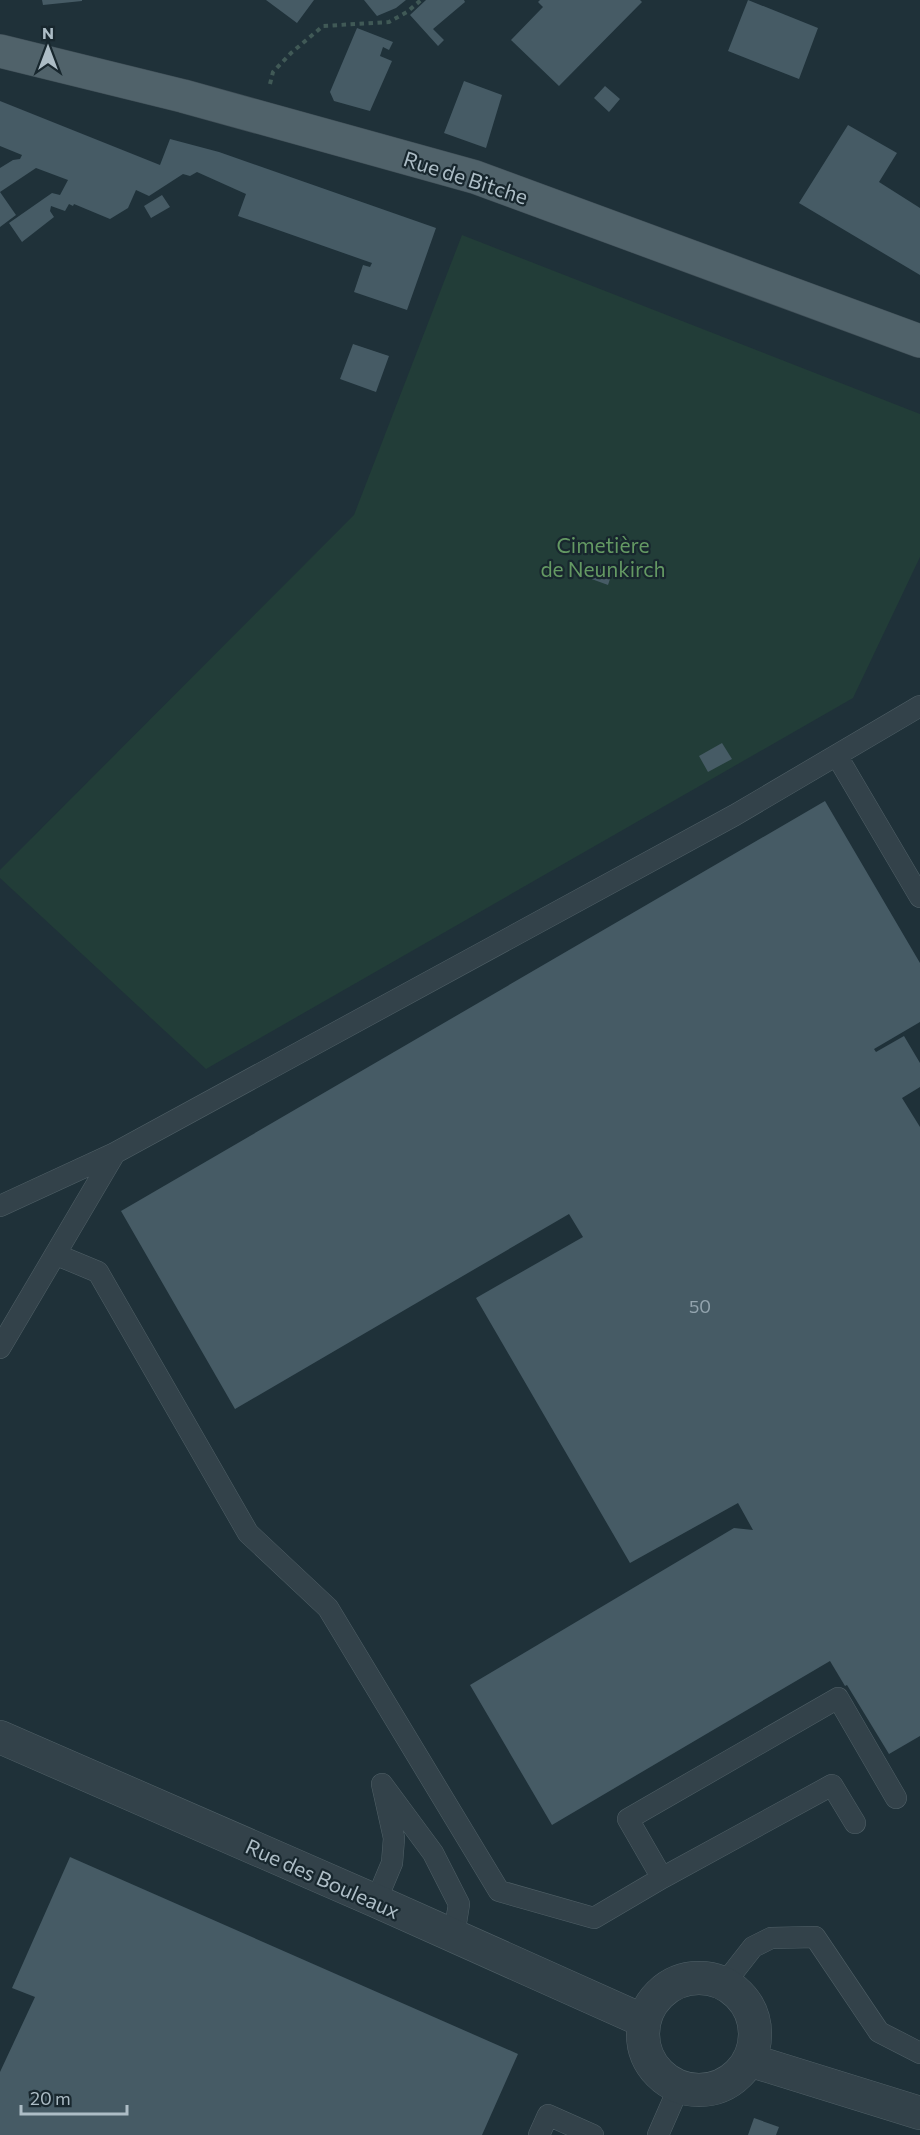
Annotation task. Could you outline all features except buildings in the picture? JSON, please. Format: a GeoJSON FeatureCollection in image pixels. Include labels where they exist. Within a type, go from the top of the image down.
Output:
{"type":"FeatureCollection","features":[{"type":"Feature","properties":{"kind":"main road","name":"Rue de Bitche"},"geometry":{"type":"LineString","coordinates":[[0,51],[183,96],[475,177],[920,341]]}},
{"type":"Feature","properties":{"kind":"street","name":"Rue des Bouleaux"},"geometry":{"type":"LineString","coordinates":[[0,1737],[454,1935],[644,2021]]}},
{"type":"Feature","properties":{"kind":"street"},"geometry":{"type":"LineString","coordinates":[[691,1978],[708,1978],[724,1984],[739,1994],[749,2008],[755,2025],[755,2043],[749,2060],[740,2073],[727,2083],[712,2089],[695,2090],[679,2087],[665,2079],[646,2053],[643,2037],[644,2021],[656,1999],[675,1983],[691,1978]]}},
{"type":"Feature","properties":{"kind":"street"},"geometry":{"type":"LineString","coordinates":[[749,2060],[920,2113]]}},
{"type":"Feature","properties":{"kind":"lane"},"geometry":{"type":"LineString","coordinates":[[0,1206],[115,1153],[735,815],[920,706]]}},
{"type":"Feature","properties":{"kind":"lane"},"geometry":{"type":"LineString","coordinates":[[837,756],[920,897]]}},
{"type":"Feature","properties":{"kind":"lane"},"geometry":{"type":"LineString","coordinates":[[0,1348],[57,1255],[115,1153]]}},
{"type":"Feature","properties":{"kind":"lane"},"geometry":{"type":"LineString","coordinates":[[57,1255],[98,1272],[248,1533],[328,1608],[499,1891],[594,1918],[832,1785],[855,1823]]}},
{"type":"Feature","properties":{"kind":"lane"},"geometry":{"type":"LineString","coordinates":[[662,1878],[628,1819],[837,1698],[896,1798]]}},
{"type":"Feature","properties":{"kind":"lane"},"geometry":{"type":"LineString","coordinates":[[376,1901],[392,1863],[394,1838],[382,1784],[433,1853],[459,1904],[454,1935]]}},
{"type":"Feature","properties":{"kind":"lane"},"geometry":{"type":"LineString","coordinates":[[724,1984],[753,1947],[771,1938],[815,1937],[879,2032],[920,2053]]}},
{"type":"Feature","properties":{"kind":"lane"},"geometry":{"type":"LineString","coordinates":[[658,2135],[679,2087]]}},
{"type":"Feature","properties":{"kind":"lane"},"geometry":{"type":"LineString","coordinates":[[539,2135],[548,2115],[593,2135]]}},
{"type":"Feature","properties":{"kind":"path"},"geometry":{"type":"LineString","coordinates":[[261,118],[273,72],[323,26],[389,22],[407,12],[421,0]]}},
{"type":"Feature","properties":{"kind":"green space","name":"Cimetière de Neunkirch"},"geometry":{"type":"Polygon","coordinates":[[[462,235],[920,414],[920,557],[853,698],[206,1069],[0,878],[0,870],[354,515],[462,235]]]}}]}
